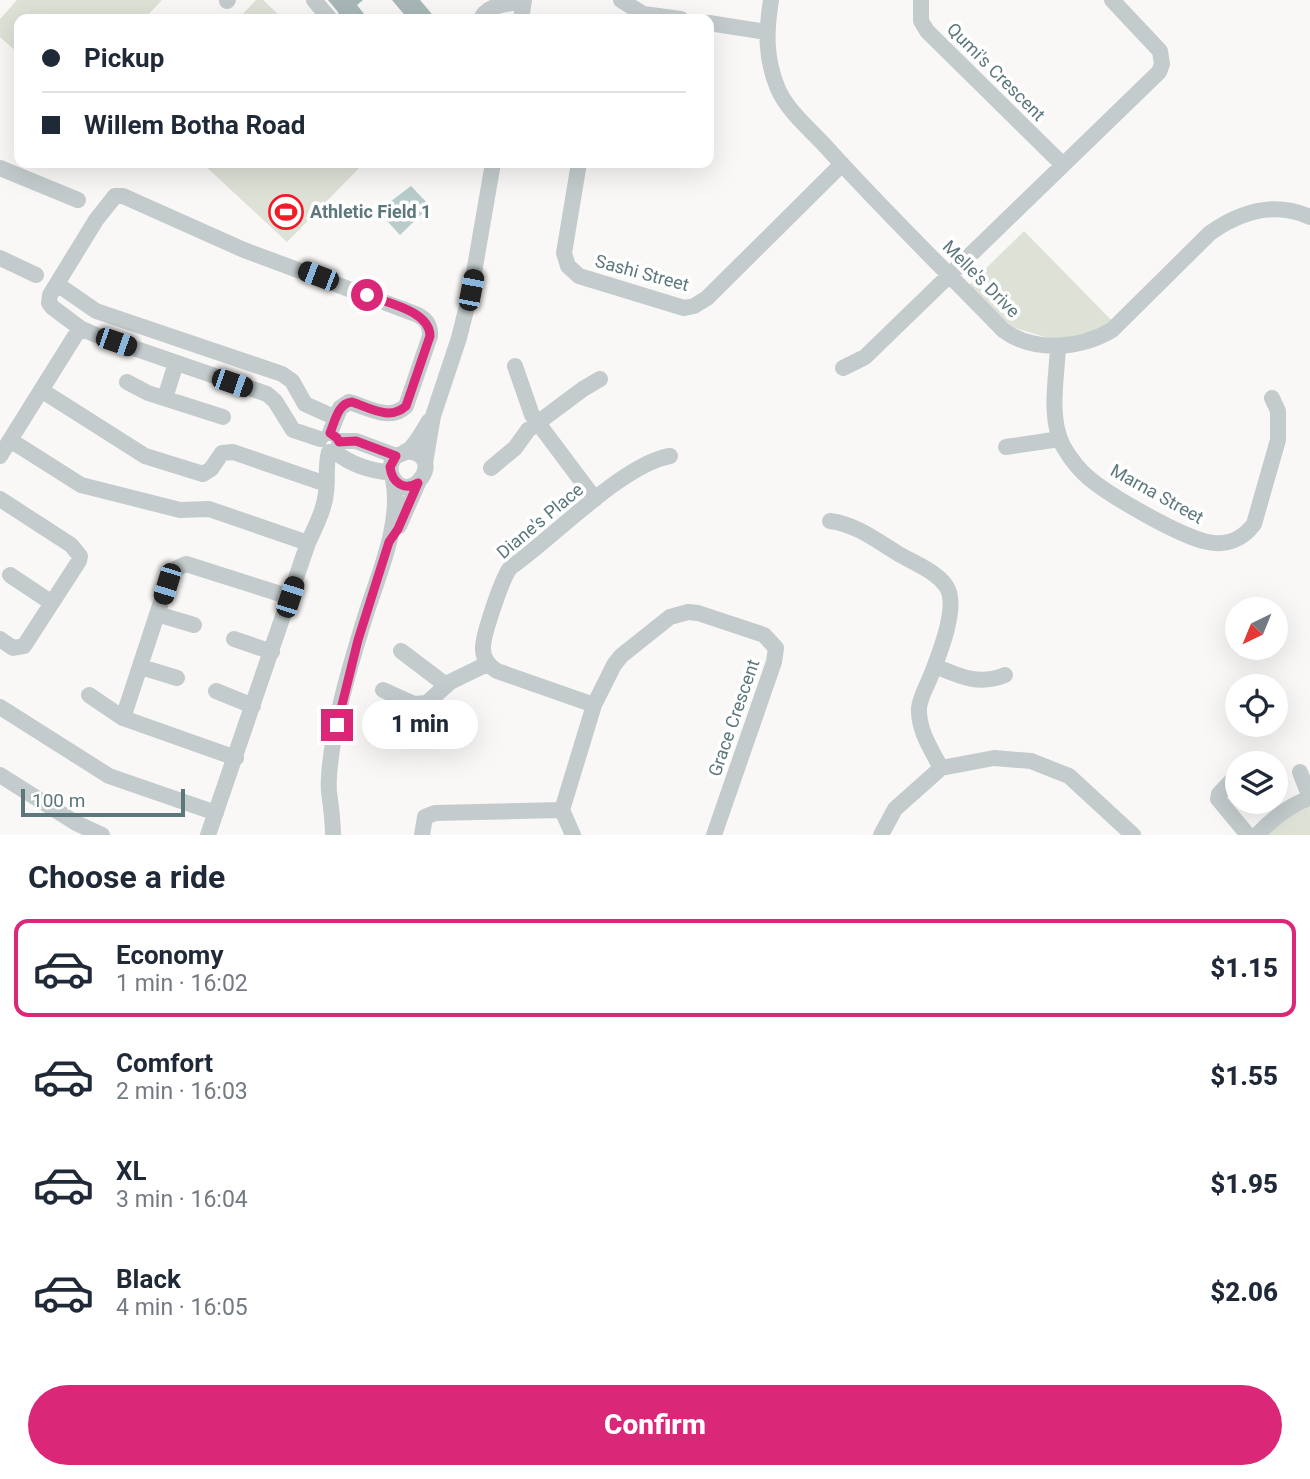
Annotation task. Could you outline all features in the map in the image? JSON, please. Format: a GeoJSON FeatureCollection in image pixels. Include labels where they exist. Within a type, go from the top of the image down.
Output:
{"type":"FeatureCollection","features":[{"type":"Feature","properties":{"kind":"street"},"geometry":{"type":"LineString","coordinates":[[314,0],[326,14]]}},
{"type":"Feature","properties":{"kind":"street"},"geometry":{"type":"LineString","coordinates":[[621,0],[643,14]]}},
{"type":"Feature","properties":{"kind":"street","name":"Melle's Drive"},"geometry":{"type":"LineString","coordinates":[[771,0],[766,32],[769,58],[779,91],[785,101],[842,164],[1008,334],[1034,344],[1058,346],[1081,343],[1112,330],[1210,233],[1229,220],[1252,211],[1278,209],[1310,217]]}},
{"type":"Feature","properties":{"kind":"street","name":"Qumi's Crescent"},"geometry":{"type":"LineString","coordinates":[[921,0],[921,21],[927,31],[1062,164]]}},
{"type":"Feature","properties":{"kind":"street"},"geometry":{"type":"LineString","coordinates":[[843,369],[864,357],[1155,77],[1162,64],[1157,48],[1112,0]]}},
{"type":"Feature","properties":{"kind":"street"},"geometry":{"type":"LineString","coordinates":[[483,14],[489,9],[514,6]]}},
{"type":"Feature","properties":{"kind":"street"},"geometry":{"type":"LineString","coordinates":[[714,24],[766,32]]}},
{"type":"Feature","properties":{"kind":"street","name":"Sashi Street"},"geometry":{"type":"LineString","coordinates":[[578,168],[564,253],[568,266],[579,276],[684,308],[694,306],[707,298],[842,164]]}},
{"type":"Feature","properties":{"kind":"street"},"geometry":{"type":"LineString","coordinates":[[0,168],[78,200]]}},
{"type":"Feature","properties":{"kind":"street"},"geometry":{"type":"LineString","coordinates":[[389,542],[425,474],[433,416],[459,338],[471,290],[492,168]]}},
{"type":"Feature","properties":{"kind":"street"},"geometry":{"type":"LineString","coordinates":[[208,835],[308,543],[321,514],[327,460],[331,439],[341,408],[349,402],[391,415],[400,413],[406,406],[430,336],[429,325],[421,316],[244,250],[118,195],[110,201],[57,284],[48,303],[80,328],[267,394],[275,401],[293,430],[331,439],[356,441],[401,454],[417,454],[425,463]]}},
{"type":"Feature","properties":{"kind":"street"},"geometry":{"type":"LineString","coordinates":[[0,258],[36,275]]}},
{"type":"Feature","properties":{"kind":"street"},"geometry":{"type":"LineString","coordinates":[[57,284],[96,312],[287,376],[346,460],[392,476],[402,486],[418,483]]}},
{"type":"Feature","properties":{"kind":"street"},"geometry":{"type":"LineString","coordinates":[[0,456],[80,328]]}},
{"type":"Feature","properties":{"kind":"street","name":"Marna Street"},"geometry":{"type":"LineString","coordinates":[[1058,346],[1055,407],[1060,439],[1073,461],[1090,479],[1149,516],[1208,542],[1226,543],[1238,540],[1254,524],[1278,440],[1278,411],[1272,398]]}},
{"type":"Feature","properties":{"kind":"street"},"geometry":{"type":"LineString","coordinates":[[216,377],[223,354]]}},
{"type":"Feature","properties":{"kind":"street"},"geometry":{"type":"LineString","coordinates":[[165,398],[176,363]]}},
{"type":"Feature","properties":{"kind":"street"},"geometry":{"type":"LineString","coordinates":[[515,366],[535,419],[596,499]]}},
{"type":"Feature","properties":{"kind":"street"},"geometry":{"type":"LineString","coordinates":[[491,468],[515,448],[535,419],[600,379]]}},
{"type":"Feature","properties":{"kind":"street"},"geometry":{"type":"LineString","coordinates":[[127,382],[148,393],[223,417]]}},
{"type":"Feature","properties":{"kind":"street"},"geometry":{"type":"LineString","coordinates":[[41,390],[149,457],[203,474],[211,469],[222,453],[233,452],[326,484]]}},
{"type":"Feature","properties":{"kind":"street"},"geometry":{"type":"LineString","coordinates":[[323,835],[324,805],[329,792],[333,746],[341,704],[389,542],[396,501],[392,461],[433,416]]}},
{"type":"Feature","properties":{"kind":"street"},"geometry":{"type":"LineString","coordinates":[[1006,447],[1060,439]]}},
{"type":"Feature","properties":{"kind":"street"},"geometry":{"type":"LineString","coordinates":[[10,440],[81,485],[180,510],[209,509],[308,543]]}},
{"type":"Feature","properties":{"kind":"street"},"geometry":{"type":"LineString","coordinates":[[365,468],[373,447]]}},
{"type":"Feature","properties":{"kind":"street","name":"Diane's Place"},"geometry":{"type":"LineString","coordinates":[[487,664],[482,649],[507,571],[644,464],[670,456]]}},
{"type":"Feature","properties":{"kind":"street"},"geometry":{"type":"LineString","coordinates":[[0,499],[66,542],[78,553],[79,561],[24,646],[20,649],[13,648],[0,639]]}},
{"type":"Feature","properties":{"kind":"street"},"geometry":{"type":"LineString","coordinates":[[830,521],[851,526],[927,571],[947,587],[950,595],[950,615],[919,711],[923,733],[941,768]]}},
{"type":"Feature","properties":{"kind":"street"},"geometry":{"type":"LineString","coordinates":[[122,718],[170,576],[175,569],[186,564],[290,597]]}},
{"type":"Feature","properties":{"kind":"street"},"geometry":{"type":"LineString","coordinates":[[10,575],[52,603]]}},
{"type":"Feature","properties":{"kind":"street","name":"Grace Crescent"},"geometry":{"type":"LineString","coordinates":[[562,810],[594,705],[621,656],[676,614],[698,613],[764,635],[776,648],[774,662],[714,835]]}},
{"type":"Feature","properties":{"kind":"street"},"geometry":{"type":"LineString","coordinates":[[158,614],[194,625]]}},
{"type":"Feature","properties":{"kind":"street"},"geometry":{"type":"LineString","coordinates":[[234,639],[272,652]]}},
{"type":"Feature","properties":{"kind":"street"},"geometry":{"type":"LineString","coordinates":[[401,651],[446,685]]}},
{"type":"Feature","properties":{"kind":"street"},"geometry":{"type":"LineString","coordinates":[[383,690],[414,704],[421,704],[432,700],[446,685],[487,664],[497,671],[594,705]]}},
{"type":"Feature","properties":{"kind":"street"},"geometry":{"type":"LineString","coordinates":[[935,666],[969,680],[984,681],[1004,675]]}},
{"type":"Feature","properties":{"kind":"street"},"geometry":{"type":"LineString","coordinates":[[141,667],[177,678]]}},
{"type":"Feature","properties":{"kind":"street"},"geometry":{"type":"LineString","coordinates":[[216,691],[253,706]]}},
{"type":"Feature","properties":{"kind":"street"},"geometry":{"type":"LineString","coordinates":[[89,695],[122,718],[236,758]]}},
{"type":"Feature","properties":{"kind":"street"},"geometry":{"type":"LineString","coordinates":[[0,708],[109,776],[216,813]]}},
{"type":"Feature","properties":{"kind":"street"},"geometry":{"type":"LineString","coordinates":[[881,835],[895,809],[941,768],[994,758],[1031,761],[1069,776],[1133,835]]}},
{"type":"Feature","properties":{"kind":"street"},"geometry":{"type":"LineString","coordinates":[[1257,835],[1268,822],[1310,798],[1300,772]]}},
{"type":"Feature","properties":{"kind":"street"},"geometry":{"type":"LineString","coordinates":[[0,775],[76,823],[102,835]]}},
{"type":"Feature","properties":{"kind":"street"},"geometry":{"type":"LineString","coordinates":[[1225,788],[1218,799],[1225,807]]}},
{"type":"Feature","properties":{"kind":"street"},"geometry":{"type":"LineString","coordinates":[[329,792],[333,806],[333,835]]}},
{"type":"Feature","properties":{"kind":"street"},"geometry":{"type":"LineString","coordinates":[[422,835],[425,817],[435,813],[562,810],[573,835]]}},
{"type":"Feature","properties":{"kind":"street"},"geometry":{"type":"LineString","coordinates":[[1230,814],[1248,835]]}},
{"type":"Feature","properties":{"kind":"shaded area"},"geometry":{"type":"Polygon","coordinates":[[[17,0],[162,0],[149,14],[14,14],[14,50],[0,37],[0,19],[17,0]]]}},
{"type":"Feature","properties":{"kind":"shaded area"},"geometry":{"type":"Polygon","coordinates":[[[256,0],[263,0],[278,14],[243,14],[256,0]]]}},
{"type":"Feature","properties":{"kind":"shaded area","name":"Athletic Field 1"},"geometry":{"type":"Polygon","coordinates":[[[207,168],[359,168],[287,242],[207,168]]]}},
{"type":"Feature","properties":{"kind":"shaded area"},"geometry":{"type":"Polygon","coordinates":[[[411,186],[430,206],[400,235],[378,211],[411,186]]]}},
{"type":"Feature","properties":{"kind":"shaded area"},"geometry":{"type":"Polygon","coordinates":[[[1024,231],[1119,328],[1058,341],[1012,327],[968,286],[1024,231]]]}},
{"type":"Feature","properties":{"kind":"shaded area"},"geometry":{"type":"Polygon","coordinates":[[[1310,807],[1310,835],[1265,835],[1293,814],[1310,807]]]}},
{"type":"Feature","properties":{"kind":"building"},"geometry":{"type":"Polygon","coordinates":[[[328,0],[363,0],[357,5],[364,14],[338,12],[328,0]]]}},
{"type":"Feature","properties":{"kind":"building"},"geometry":{"type":"Polygon","coordinates":[[[392,0],[420,0],[432,14],[404,14],[392,0]]]}},
{"type":"Feature","properties":{"kind":"place","name":"Athletic Field 1"},"geometry":{"type":"Point","coordinates":[286,212]}},
{"type":"Feature","properties":{"kind":"route"},"geometry":{"type":"LineString","coordinates":[[337,725],[358,640],[389,542],[398,529],[418,483],[402,486],[393,479],[390,467],[396,456],[356,441],[339,442],[330,433],[341,408],[349,402],[386,414],[400,413],[406,406],[430,336],[429,325],[421,316],[367,295]]}}]}
